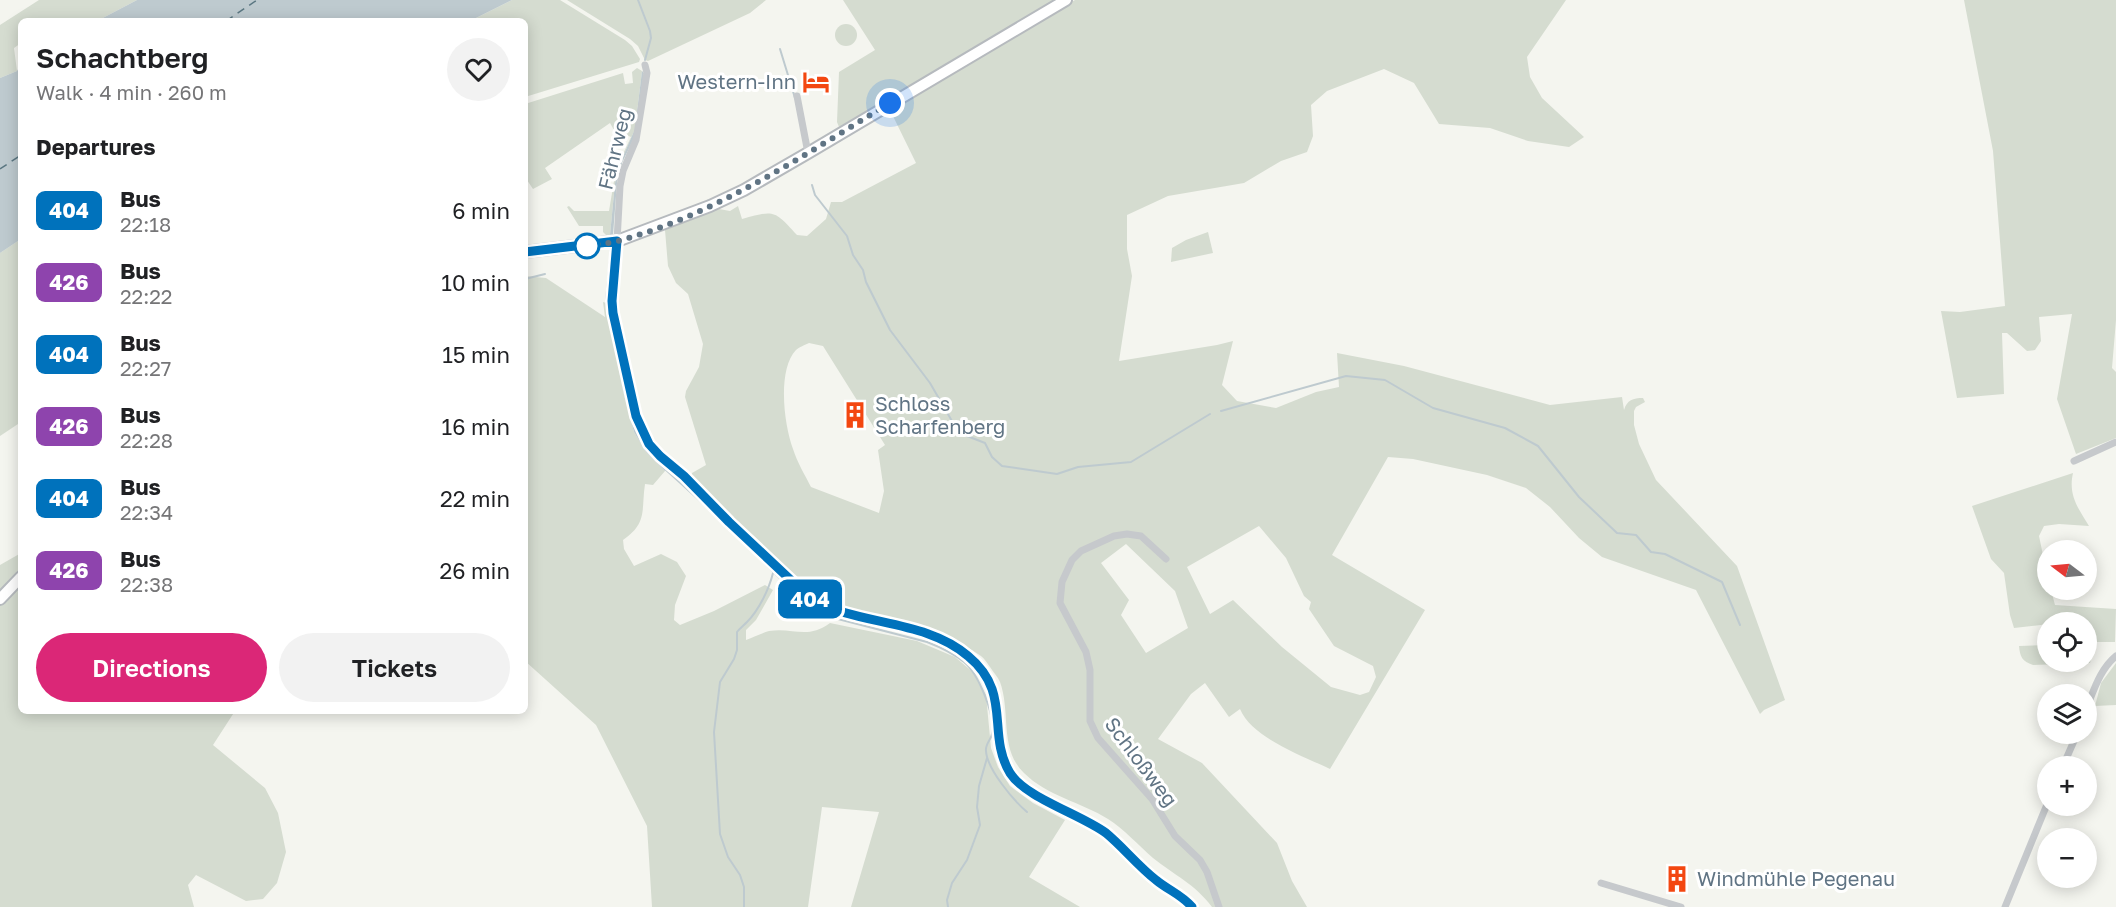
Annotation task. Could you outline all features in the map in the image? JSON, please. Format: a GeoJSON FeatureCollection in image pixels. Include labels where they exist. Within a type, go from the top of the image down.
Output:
{"type":"FeatureCollection","features":[{"type":"Feature","properties":{"kind":"main road"},"geometry":{"type":"LineString","coordinates":[[528,252],[612,242],[710,206],[744,190],[808,153],[1066,0]]}},
{"type":"Feature","properties":{"kind":"main road"},"geometry":{"type":"LineString","coordinates":[[0,598],[18,580]]}},
{"type":"Feature","properties":{"kind":"street","name":"Fährweg"},"geometry":{"type":"LineString","coordinates":[[612,242],[623,171],[636,140],[646,83],[645,65]]}},
{"type":"Feature","properties":{"kind":"street"},"geometry":{"type":"LineString","coordinates":[[796,96],[808,153]]}},
{"type":"Feature","properties":{"kind":"street"},"geometry":{"type":"LineString","coordinates":[[612,242],[613,313],[636,416],[641,430],[654,450],[811,599],[853,616],[935,636],[968,656],[987,678],[995,694],[1000,745],[1003,758],[1011,774],[1029,791],[1106,834],[1156,880],[1186,900],[1192,907]]}},
{"type":"Feature","properties":{"kind":"street"},"geometry":{"type":"LineString","coordinates":[[2074,461],[2116,442]]}},
{"type":"Feature","properties":{"kind":"street","name":"Schloßweg"},"geometry":{"type":"LineString","coordinates":[[1166,559],[1141,536],[1127,534],[1106,539],[1081,551],[1072,560],[1062,582],[1060,603],[1086,652],[1090,670],[1090,721],[1098,738],[1152,799],[1175,836],[1200,860],[1207,872],[1219,907]]}},
{"type":"Feature","properties":{"kind":"street"},"geometry":{"type":"LineString","coordinates":[[2096,684],[2106,665],[2116,656]]}},
{"type":"Feature","properties":{"kind":"street"},"geometry":{"type":"LineString","coordinates":[[2005,907],[2042,816]]}},
{"type":"Feature","properties":{"kind":"street"},"geometry":{"type":"LineString","coordinates":[[1601,883],[1681,907]]}},
{"type":"Feature","properties":{"kind":"shaded area"},"geometry":{"type":"Polygon","coordinates":[[[39,0],[137,0],[103,18],[18,18],[18,45],[14,48],[17,71],[0,78],[0,25],[39,0]]]}},
{"type":"Feature","properties":{"kind":"shaded area"},"geometry":{"type":"Polygon","coordinates":[[[137,0],[512,0],[476,18],[103,18],[137,0]]]}},
{"type":"Feature","properties":{"kind":"shaded area"},"geometry":{"type":"Polygon","coordinates":[[[512,0],[560,0],[625,40],[640,59],[639,62],[528,96],[528,18],[476,18],[512,0]]]}},
{"type":"Feature","properties":{"kind":"shaded area"},"geometry":{"type":"Polygon","coordinates":[[[567,0],[766,0],[750,13],[648,61],[630,39],[567,0]]]}},
{"type":"Feature","properties":{"kind":"shaded area"},"geometry":{"type":"Polygon","coordinates":[[[843,0],[1056,0],[839,127],[837,122],[839,72],[875,50],[843,0]]]}},
{"type":"Feature","properties":{"kind":"shaded area"},"geometry":{"type":"Polygon","coordinates":[[[1075,0],[1566,0],[1527,57],[1530,77],[1542,98],[1584,137],[1569,147],[1528,141],[1490,128],[1439,124],[1414,83],[1384,69],[1327,91],[1311,105],[1313,136],[1307,152],[1281,161],[1244,183],[1168,196],[1127,215],[1127,249],[1132,276],[1119,361],[1233,341],[1222,385],[1237,401],[1276,408],[1316,392],[1339,387],[1337,353],[1404,366],[1550,405],[1622,397],[1624,410],[1631,400],[1643,398],[1645,402],[1636,407],[1634,411],[1634,425],[1639,444],[1656,480],[1737,566],[1785,700],[1760,714],[1696,590],[1602,557],[1579,538],[1550,507],[1526,488],[1487,475],[1413,459],[1388,457],[1332,555],[1425,610],[1330,769],[1279,745],[1255,729],[1240,709],[1229,717],[1205,683],[1191,694],[1158,739],[1202,763],[1277,843],[1292,881],[1307,907],[1212,907],[1191,886],[1153,858],[1114,823],[1098,813],[1043,788],[1024,773],[1016,763],[1008,742],[1000,682],[981,656],[941,636],[849,611],[807,591],[691,478],[692,473],[706,465],[685,397],[699,367],[703,344],[688,294],[676,283],[668,266],[665,230],[719,209],[730,211],[738,206],[742,219],[761,214],[773,214],[797,235],[807,236],[826,219],[831,202],[842,202],[916,163],[891,112],[878,119],[880,115],[1075,0]],[[809,343],[797,349],[790,359],[784,384],[787,426],[797,459],[811,487],[879,513],[884,491],[878,450],[885,445],[823,346],[809,343]],[[1259,526],[1187,567],[1210,614],[1233,600],[1282,647],[1331,687],[1360,695],[1369,692],[1376,677],[1373,666],[1334,646],[1309,609],[1311,602],[1304,596],[1286,558],[1259,526]],[[1126,544],[1101,563],[1129,600],[1121,615],[1146,653],[1188,628],[1175,591],[1126,544]]]}},
{"type":"Feature","properties":{"kind":"shaded area"},"geometry":{"type":"Polygon","coordinates":[[[1964,0],[2116,0],[2116,320],[2112,368],[2116,372],[2116,438],[2076,454],[2057,399],[2072,314],[2039,317],[2041,341],[2035,350],[2027,351],[2007,333],[2002,333],[2004,394],[1957,398],[1941,311],[1960,312],[2005,306],[1993,151],[1964,0]]]}},
{"type":"Feature","properties":{"kind":"shaded area"},"geometry":{"type":"Polygon","coordinates":[[[842,24],[850,24],[857,31],[857,39],[850,46],[842,46],[835,39],[835,31],[842,24]]]}},
{"type":"Feature","properties":{"kind":"shaded area"},"geometry":{"type":"Polygon","coordinates":[[[637,68],[642,71],[635,129],[621,161],[615,183],[610,235],[607,236],[603,232],[603,226],[579,226],[567,207],[569,206],[574,211],[609,211],[616,169],[631,137],[614,130],[610,123],[545,168],[552,179],[533,189],[528,182],[528,103],[623,73],[625,84],[633,83],[632,72],[637,68]]]}},
{"type":"Feature","properties":{"kind":"shaded area"},"geometry":{"type":"Polygon","coordinates":[[[18,69],[18,241],[0,253],[0,78],[18,69]]]}},
{"type":"Feature","properties":{"kind":"shaded area"},"geometry":{"type":"Polygon","coordinates":[[[642,71],[644,73],[634,138],[622,163],[617,183],[613,235],[610,235],[615,183],[621,161],[635,129],[642,71]]]}},
{"type":"Feature","properties":{"kind":"shaded area"},"geometry":{"type":"Polygon","coordinates":[[[1208,232],[1213,253],[1171,262],[1172,248],[1208,232]]]}},
{"type":"Feature","properties":{"kind":"shaded area"},"geometry":{"type":"Polygon","coordinates":[[[18,241],[18,424],[0,436],[0,253],[18,241]]]}},
{"type":"Feature","properties":{"kind":"shaded area"},"geometry":{"type":"Polygon","coordinates":[[[528,276],[546,278],[605,317],[603,302],[606,303],[623,391],[634,432],[646,452],[665,471],[653,485],[645,484],[640,522],[623,540],[624,549],[634,566],[661,554],[677,562],[686,576],[675,605],[674,620],[680,625],[714,611],[765,585],[773,590],[756,620],[746,630],[746,640],[769,631],[814,631],[830,623],[917,641],[955,657],[974,673],[986,695],[991,748],[998,767],[1010,786],[1033,803],[1065,820],[1029,877],[1080,907],[851,907],[879,812],[822,807],[808,907],[652,907],[647,826],[596,725],[528,664],[528,276]]]}},
{"type":"Feature","properties":{"kind":"shaded area"},"geometry":{"type":"Polygon","coordinates":[[[606,303],[633,425],[643,444],[666,469],[665,471],[646,452],[634,432],[623,391],[606,303]]]}},
{"type":"Feature","properties":{"kind":"shaded area"},"geometry":{"type":"Polygon","coordinates":[[[2073,473],[2073,495],[2089,526],[2059,524],[2044,526],[2039,536],[2040,540],[2037,540],[2037,600],[2054,600],[2055,605],[2116,609],[2115,642],[2097,642],[2097,612],[2037,612],[2037,625],[2014,628],[2004,573],[1991,559],[1972,506],[2073,473]]]}},
{"type":"Feature","properties":{"kind":"shaded area"},"geometry":{"type":"Polygon","coordinates":[[[18,555],[18,714],[233,714],[213,745],[265,788],[278,813],[286,852],[277,883],[263,899],[246,901],[196,875],[188,885],[194,907],[0,907],[0,565],[18,555]]]}},
{"type":"Feature","properties":{"kind":"shaded area"},"geometry":{"type":"Polygon","coordinates":[[[2037,645],[2037,665],[2026,662],[2022,658],[2019,646],[2037,645]]]}},
{"type":"Feature","properties":{"kind":"shaded area"},"geometry":{"type":"Polygon","coordinates":[[[2116,663],[2116,705],[2097,706],[2101,683],[2116,663]]]}},
{"type":"Feature","properties":{"kind":"waterway"},"geometry":{"type":"LineString","coordinates":[[638,0],[651,38],[645,60]]}},
{"type":"Feature","properties":{"kind":"waterway"},"geometry":{"type":"LineString","coordinates":[[780,49],[795,98]]}},
{"type":"Feature","properties":{"kind":"waterway"},"geometry":{"type":"LineString","coordinates":[[812,185],[815,195],[847,236],[853,255],[863,270],[866,282],[890,330],[930,383],[956,428],[967,436],[985,443],[992,457],[1002,466],[1057,474],[1078,467],[1131,462],[1210,414]]}},
{"type":"Feature","properties":{"kind":"waterway"},"geometry":{"type":"LineString","coordinates":[[610,256],[611,244]]}},
{"type":"Feature","properties":{"kind":"waterway"},"geometry":{"type":"LineString","coordinates":[[528,278],[545,274]]}},
{"type":"Feature","properties":{"kind":"waterway"},"geometry":{"type":"LineString","coordinates":[[1221,411],[1346,376],[1385,380],[1433,408],[1505,428],[1538,446],[1579,497],[1617,533],[1636,535],[1651,552],[1665,554],[1722,582],[1740,625]]}},
{"type":"Feature","properties":{"kind":"waterway"},"geometry":{"type":"LineString","coordinates":[[665,469],[719,518]]}},
{"type":"Feature","properties":{"kind":"waterway"},"geometry":{"type":"LineString","coordinates":[[729,528],[804,602],[834,618],[927,642],[946,650],[964,662],[975,675],[989,706],[993,726],[986,746],[987,758],[1008,792],[1027,812]]}},
{"type":"Feature","properties":{"kind":"waterway"},"geometry":{"type":"LineString","coordinates":[[744,907],[744,887],[740,875],[728,857],[720,834],[714,732],[720,682],[734,659],[737,650],[737,632],[759,605],[773,573]]}},
{"type":"Feature","properties":{"kind":"waterway"},"geometry":{"type":"LineString","coordinates":[[948,907],[947,900],[952,883],[967,860],[980,825],[977,807],[979,786],[987,758]]}},
{"type":"Feature","properties":{"kind":"ferry route"},"geometry":{"type":"LineString","coordinates":[[230,18],[257,0]]}},
{"type":"Feature","properties":{"kind":"ferry route"},"geometry":{"type":"LineString","coordinates":[[0,169],[18,157]]}},
{"type":"Feature","properties":{"kind":"bus line","name":"404"},"geometry":{"type":"LineString","coordinates":[[528,252],[617,241],[613,313],[636,416],[641,430],[654,450],[811,599],[853,616],[935,636],[968,656],[987,678],[995,694],[1003,758],[1018,782],[1029,791],[1106,834],[1156,880],[1186,900],[1192,907]]}},
{"type":"Feature","properties":{"kind":"place","name":"Western-Inn"},"geometry":{"type":"Point","coordinates":[816,82]}},
{"type":"Feature","properties":{"kind":"place","name":"Schloss Scharfenberg"},"geometry":{"type":"Point","coordinates":[855,415]}},
{"type":"Feature","properties":{"kind":"place","name":"Windmühle Pegenau"},"geometry":{"type":"Point","coordinates":[1677,879]}},
{"type":"Feature","properties":{"kind":"route"},"geometry":{"type":"LineString","coordinates":[[587,246],[617,241],[663,225],[744,190],[890,103]]}}]}
